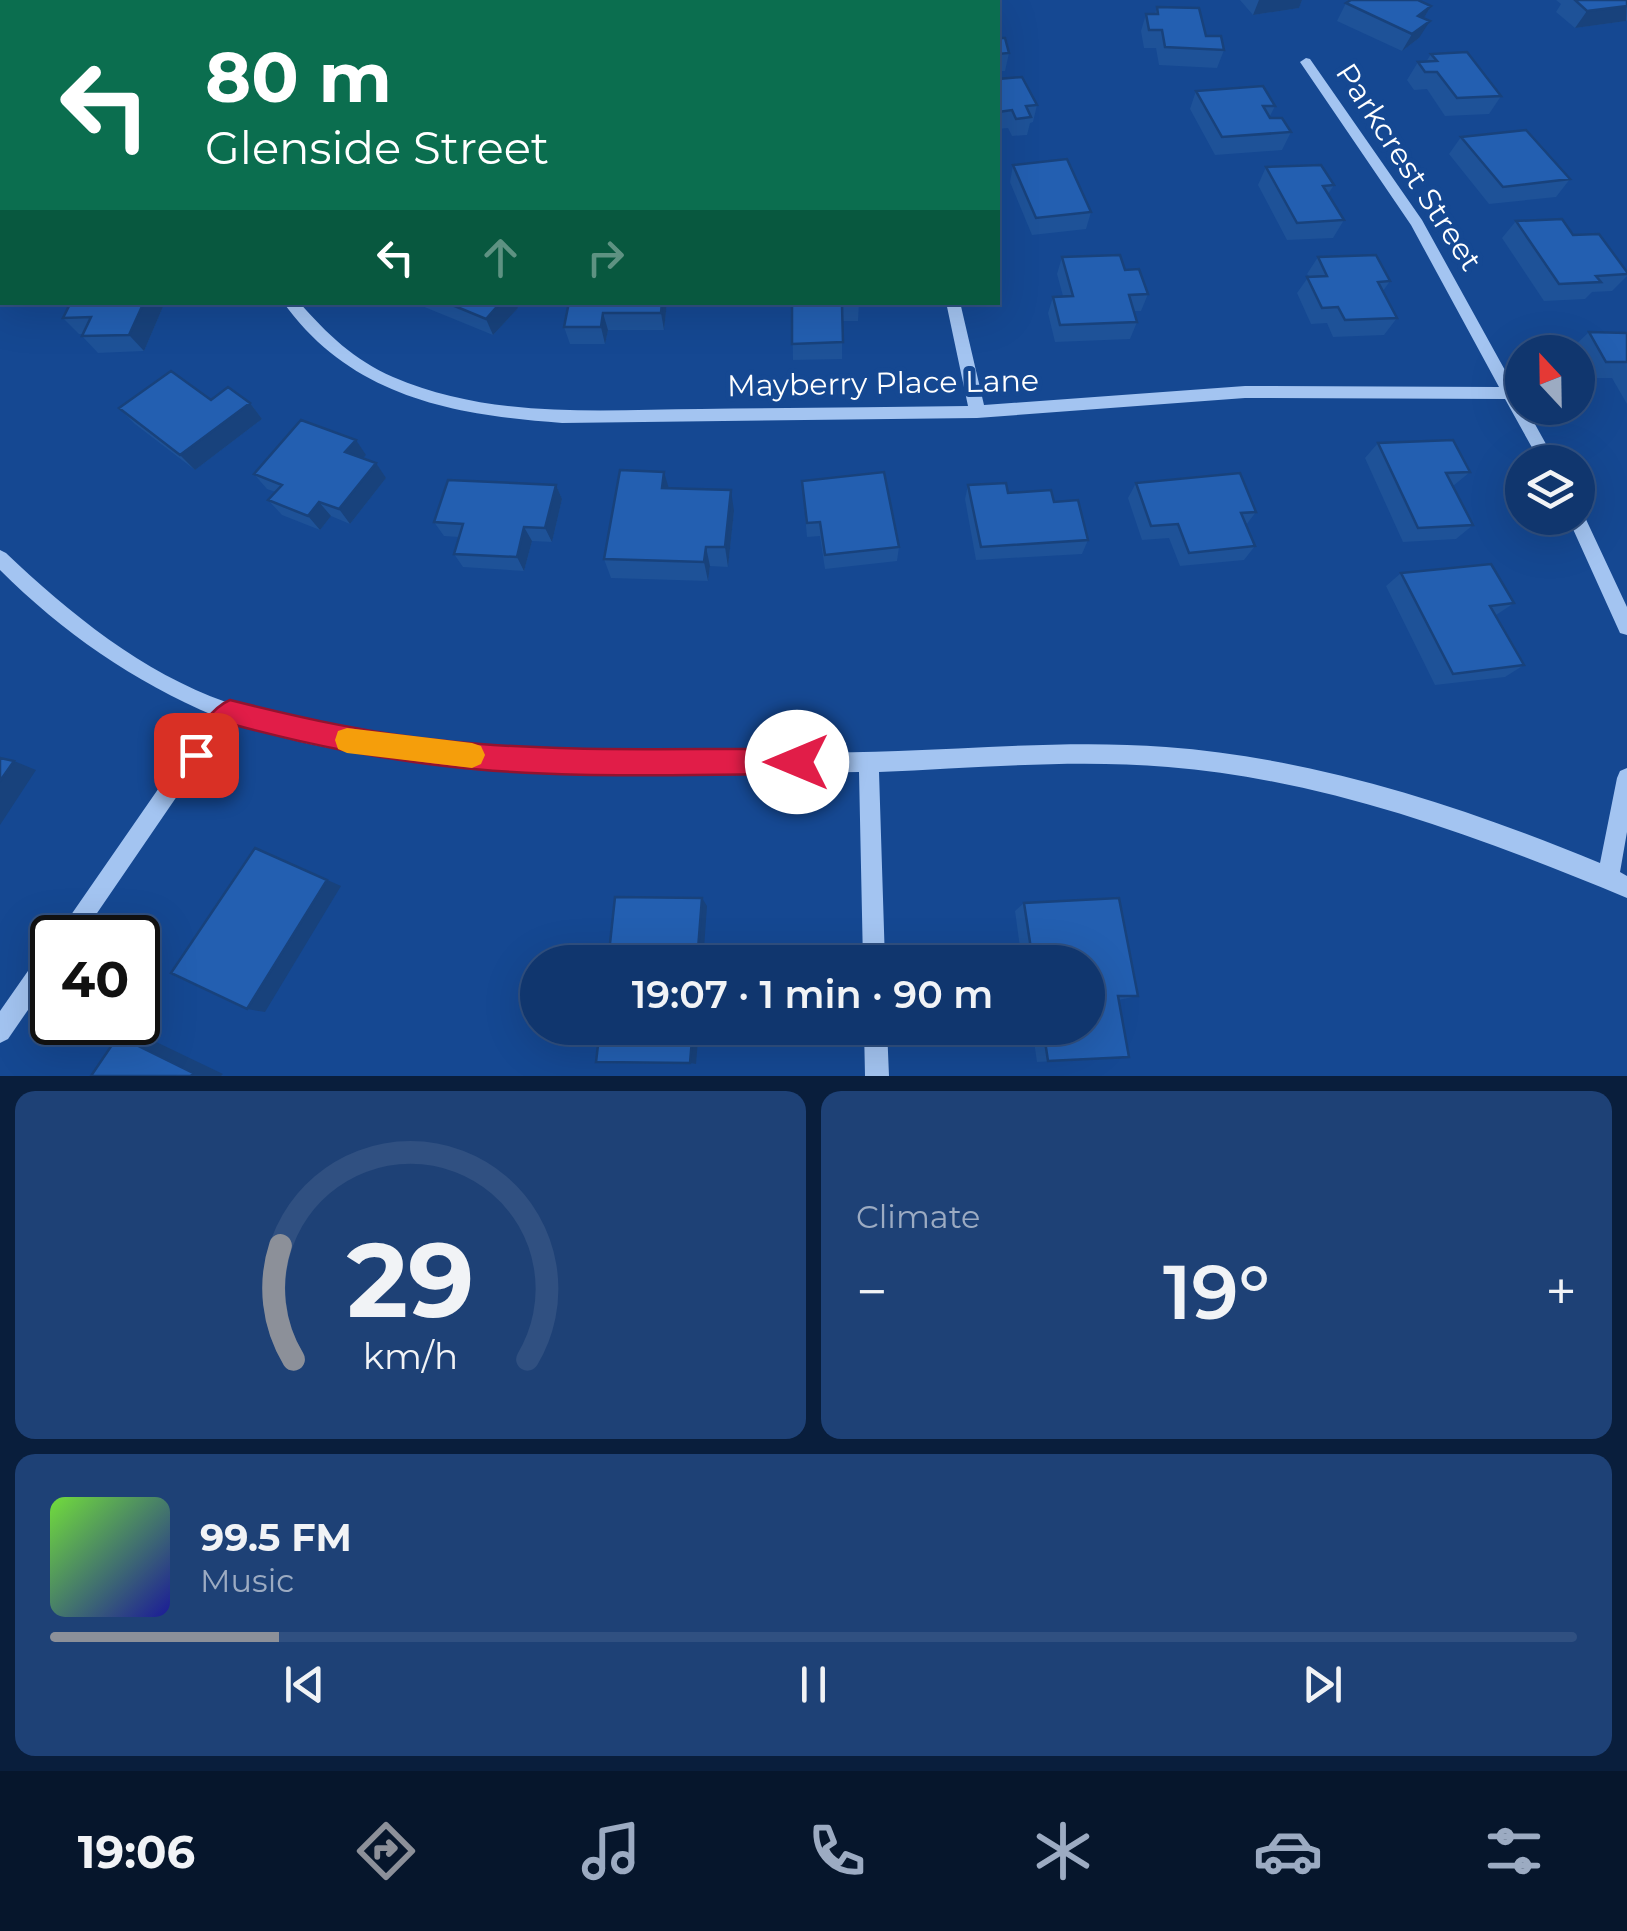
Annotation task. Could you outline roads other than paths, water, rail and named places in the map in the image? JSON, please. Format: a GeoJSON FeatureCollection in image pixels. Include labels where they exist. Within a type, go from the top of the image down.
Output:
{"type":"FeatureCollection","features":[{"type":"Feature","properties":{"kind":"street","name":"Parkcrest Street"},"geometry":{"type":"LineString","coordinates":[[1306,62],[1417,224],[1505,384]]}},
{"type":"Feature","properties":{"kind":"street","name":"Mayberry Place Lane"},"geometry":{"type":"LineString","coordinates":[[293,305],[332,348],[366,370],[446,402],[510,414],[562,417],[978,412],[1246,392],[1505,393]]}},
{"type":"Feature","properties":{"kind":"street"},"geometry":{"type":"LineString","coordinates":[[954,305],[978,412]]}},
{"type":"Feature","properties":{"kind":"street"},"geometry":{"type":"LineString","coordinates":[[1586,535],[1627,627]]}},
{"type":"Feature","properties":{"kind":"street"},"geometry":{"type":"LineString","coordinates":[[0,558],[26,585],[108,648],[199,701],[328,738],[449,754],[582,760],[869,762],[1123,754],[1296,774],[1392,799],[1621,886],[1627,778]]}},
{"type":"Feature","properties":{"kind":"street"},"geometry":{"type":"LineString","coordinates":[[82,915],[179,776],[230,712]]}},
{"type":"Feature","properties":{"kind":"street"},"geometry":{"type":"LineString","coordinates":[[869,762],[874,945]]}},
{"type":"Feature","properties":{"kind":"street"},"geometry":{"type":"LineString","coordinates":[[0,1031],[30,988]]}},
{"type":"Feature","properties":{"kind":"street"},"geometry":{"type":"LineString","coordinates":[[876,1045],[877,1076]]}}]}
